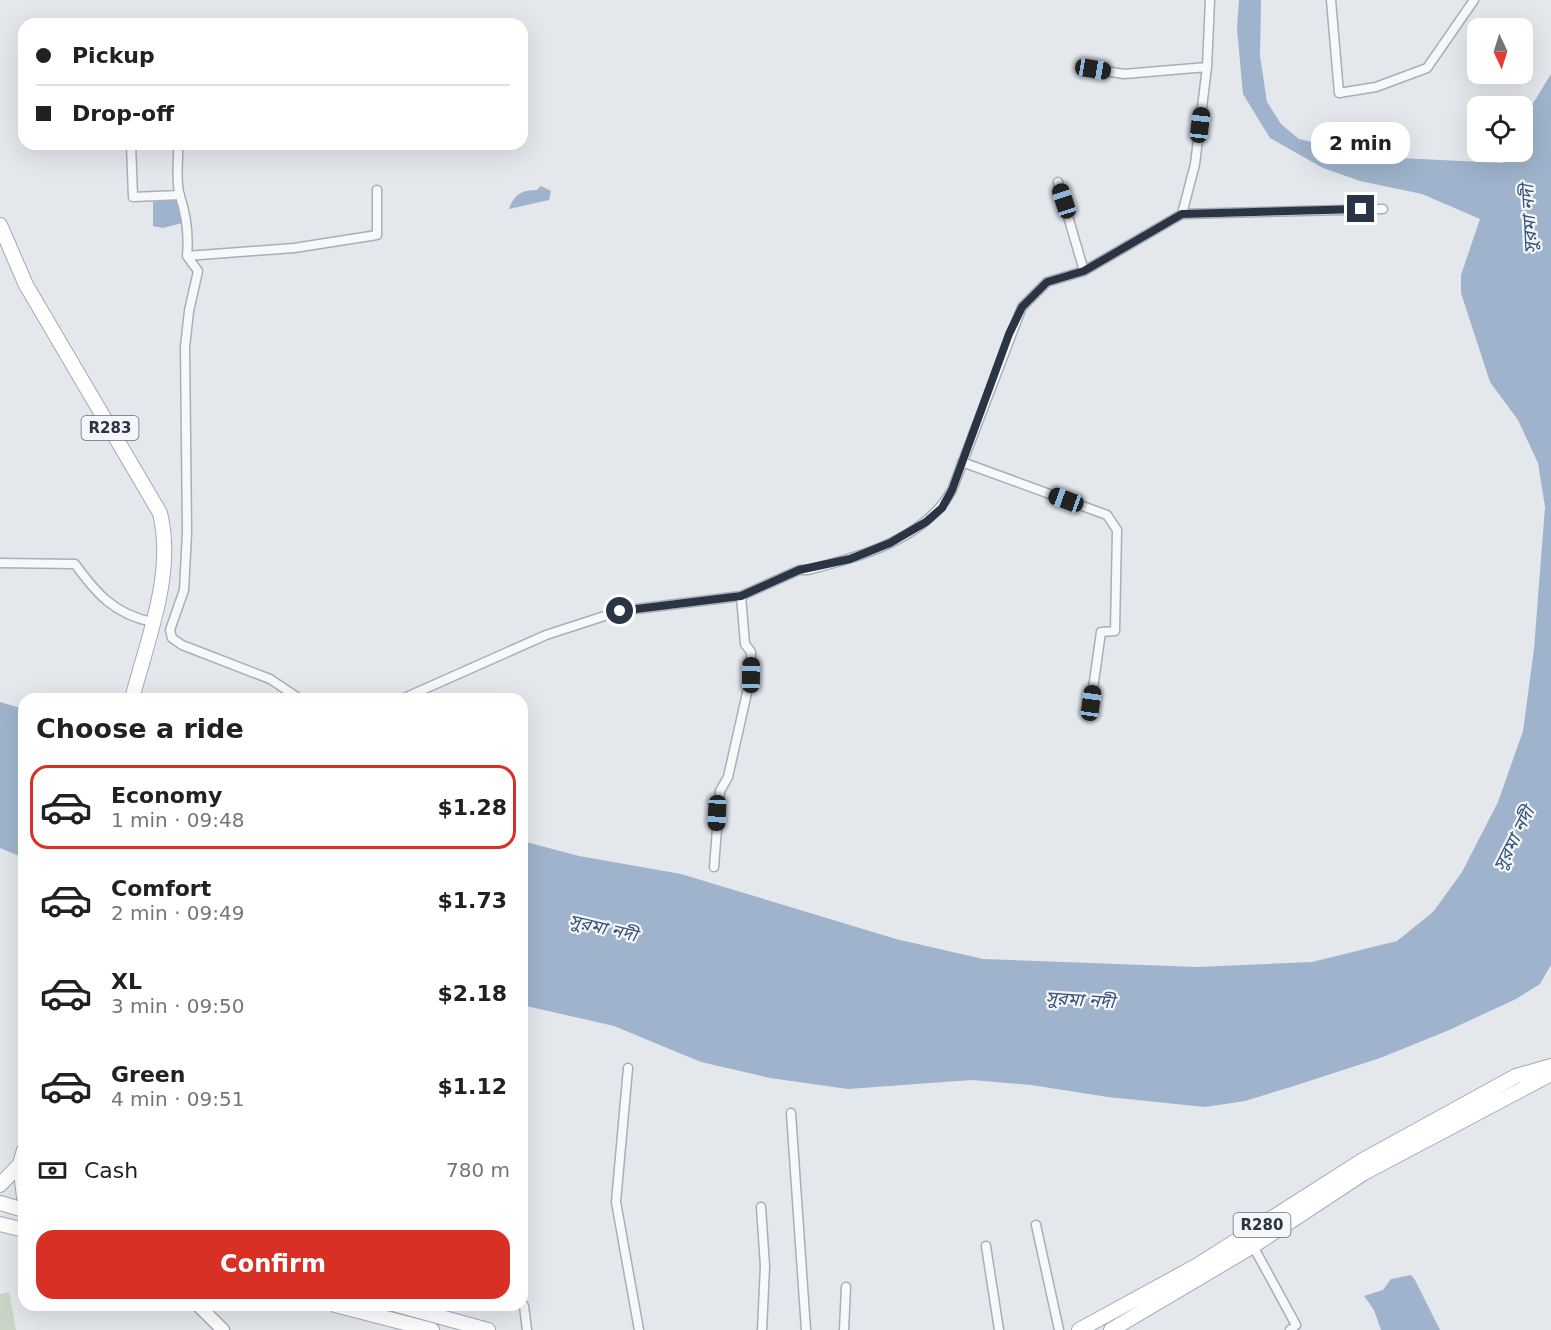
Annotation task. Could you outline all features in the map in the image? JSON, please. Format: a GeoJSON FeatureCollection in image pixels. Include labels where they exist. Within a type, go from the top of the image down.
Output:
{"type":"FeatureCollection","features":[{"type":"Feature","properties":{"kind":"main road","name":"R283"},"geometry":{"type":"LineString","coordinates":[[0,225],[26,285],[160,513],[165,532],[163,579],[134,693]]}},
{"type":"Feature","properties":{"kind":"main road","name":"R280"},"geometry":{"type":"LineString","coordinates":[[1111,1330],[1253,1246],[1516,1076],[1551,1066]]}},
{"type":"Feature","properties":{"kind":"main road"},"geometry":{"type":"LineString","coordinates":[[1450,1120],[1551,1074]]}},
{"type":"Feature","properties":{"kind":"main road","name":"R280"},"geometry":{"type":"LineString","coordinates":[[1078,1330],[1198,1265],[1363,1160],[1450,1120]]}},
{"type":"Feature","properties":{"kind":"main road"},"geometry":{"type":"LineString","coordinates":[[0,1185],[18,1162]]}},
{"type":"Feature","properties":{"kind":"main road"},"geometry":{"type":"LineString","coordinates":[[1,1206],[18,1209]]}},
{"type":"Feature","properties":{"kind":"main road"},"geometry":{"type":"LineString","coordinates":[[0,1224],[18,1228]]}},
{"type":"Feature","properties":{"kind":"main road"},"geometry":{"type":"LineString","coordinates":[[204,1311],[223,1330]]}},
{"type":"Feature","properties":{"kind":"main road"},"geometry":{"type":"LineString","coordinates":[[370,1311],[432,1330]]}},
{"type":"Feature","properties":{"kind":"main road"},"geometry":{"type":"LineString","coordinates":[[432,1311],[488,1330]]}},
{"type":"Feature","properties":{"kind":"street"},"geometry":{"type":"LineString","coordinates":[[1182,214],[1195,165],[1207,67],[1210,0]]}},
{"type":"Feature","properties":{"kind":"street"},"geometry":{"type":"LineString","coordinates":[[1331,0],[1339,93],[1376,87],[1427,68],[1474,0]]}},
{"type":"Feature","properties":{"kind":"street"},"geometry":{"type":"LineString","coordinates":[[1093,69],[1124,74],[1207,67]]}},
{"type":"Feature","properties":{"kind":"street"},"geometry":{"type":"LineString","coordinates":[[131,150],[133,197],[180,195]]}},
{"type":"Feature","properties":{"kind":"street"},"geometry":{"type":"LineString","coordinates":[[178,150],[180,195],[184,203],[190,238],[187,256],[198,271],[189,311],[185,347],[187,533],[184,590],[171,630],[171,638],[182,645],[270,679],[291,693]]}},
{"type":"Feature","properties":{"kind":"street"},"geometry":{"type":"LineString","coordinates":[[1058,182],[1084,271]]}},
{"type":"Feature","properties":{"kind":"street"},"geometry":{"type":"LineString","coordinates":[[187,256],[294,248],[377,235],[377,190]]}},
{"type":"Feature","properties":{"kind":"street"},"geometry":{"type":"LineString","coordinates":[[416,693],[546,635],[620,611],[741,596],[799,570],[819,567],[870,551],[926,522],[942,508],[1022,307],[1047,282],[1084,271],[1182,214],[1383,209]]}},
{"type":"Feature","properties":{"kind":"street"},"geometry":{"type":"LineString","coordinates":[[962,462],[1107,515],[1117,530],[1115,631],[1101,632],[1091,703]]}},
{"type":"Feature","properties":{"kind":"street"},"geometry":{"type":"LineString","coordinates":[[0,563],[75,564],[99,597],[138,619],[152,622]]}},
{"type":"Feature","properties":{"kind":"street"},"geometry":{"type":"LineString","coordinates":[[714,867],[720,791],[728,777],[751,675],[751,652],[745,644],[741,596]]}},
{"type":"Feature","properties":{"kind":"street"},"geometry":{"type":"LineString","coordinates":[[628,1068],[616,1202],[639,1330]]}},
{"type":"Feature","properties":{"kind":"street"},"geometry":{"type":"LineString","coordinates":[[791,1113],[806,1330]]}},
{"type":"Feature","properties":{"kind":"street"},"geometry":{"type":"LineString","coordinates":[[760,1207],[765,1266],[762,1330]]}},
{"type":"Feature","properties":{"kind":"street"},"geometry":{"type":"LineString","coordinates":[[1036,1225],[1059,1330]]}},
{"type":"Feature","properties":{"kind":"street"},"geometry":{"type":"LineString","coordinates":[[986,1246],[999,1330]]}},
{"type":"Feature","properties":{"kind":"street"},"geometry":{"type":"LineString","coordinates":[[1253,1246],[1296,1325],[1290,1330]]}},
{"type":"Feature","properties":{"kind":"street"},"geometry":{"type":"LineString","coordinates":[[844,1330],[846,1287]]}},
{"type":"Feature","properties":{"kind":"street"},"geometry":{"type":"LineString","coordinates":[[525,1311],[527,1330]]}},
{"type":"Feature","properties":{"kind":"green space"},"geometry":{"type":"Polygon","coordinates":[[[9,1292],[16,1330],[0,1330],[0,1294],[9,1292]]]}},
{"type":"Feature","properties":{"kind":"water","name":"সুরমা নদী"},"geometry":{"type":"Polygon","coordinates":[[[1239,0],[1261,0],[1260,56],[1267,102],[1281,124],[1299,139],[1378,157],[1467,162],[1533,162],[1533,104],[1551,74],[1551,965],[1540,984],[1516,999],[1447,1031],[1380,1058],[1245,1101],[1205,1107],[1108,1097],[1031,1085],[972,1080],[848,1089],[770,1078],[701,1062],[614,1026],[528,1006],[528,843],[579,856],[681,874],[896,939],[983,959],[1198,967],[1312,962],[1397,941],[1433,912],[1462,872],[1498,802],[1523,731],[1534,649],[1545,507],[1538,463],[1518,420],[1490,382],[1461,293],[1461,275],[1480,219],[1422,194],[1360,181],[1323,168],[1270,138],[1243,94],[1237,29],[1239,0]]]}},
{"type":"Feature","properties":{"kind":"water"},"geometry":{"type":"Polygon","coordinates":[[[541,186],[551,191],[549,200],[509,209],[519,194],[537,190],[541,186]]]}},
{"type":"Feature","properties":{"kind":"water"},"geometry":{"type":"Polygon","coordinates":[[[174,199],[179,205],[182,223],[163,228],[153,226],[153,202],[174,199]]]}},
{"type":"Feature","properties":{"kind":"water"},"geometry":{"type":"Polygon","coordinates":[[[0,702],[18,707],[18,856],[0,848],[0,702]]]}},
{"type":"Feature","properties":{"kind":"water"},"geometry":{"type":"Polygon","coordinates":[[[1411,1275],[1440,1330],[1381,1330],[1374,1310],[1364,1296],[1383,1290],[1391,1279],[1411,1275]]]}},
{"type":"Feature","properties":{"kind":"route"},"geometry":{"type":"LineString","coordinates":[[620,611],[741,596],[799,570],[808,570],[850,559],[890,543],[926,522],[942,508],[952,490],[1009,334],[1022,307],[1047,282],[1084,271],[1182,214],[1361,209]]}}]}
